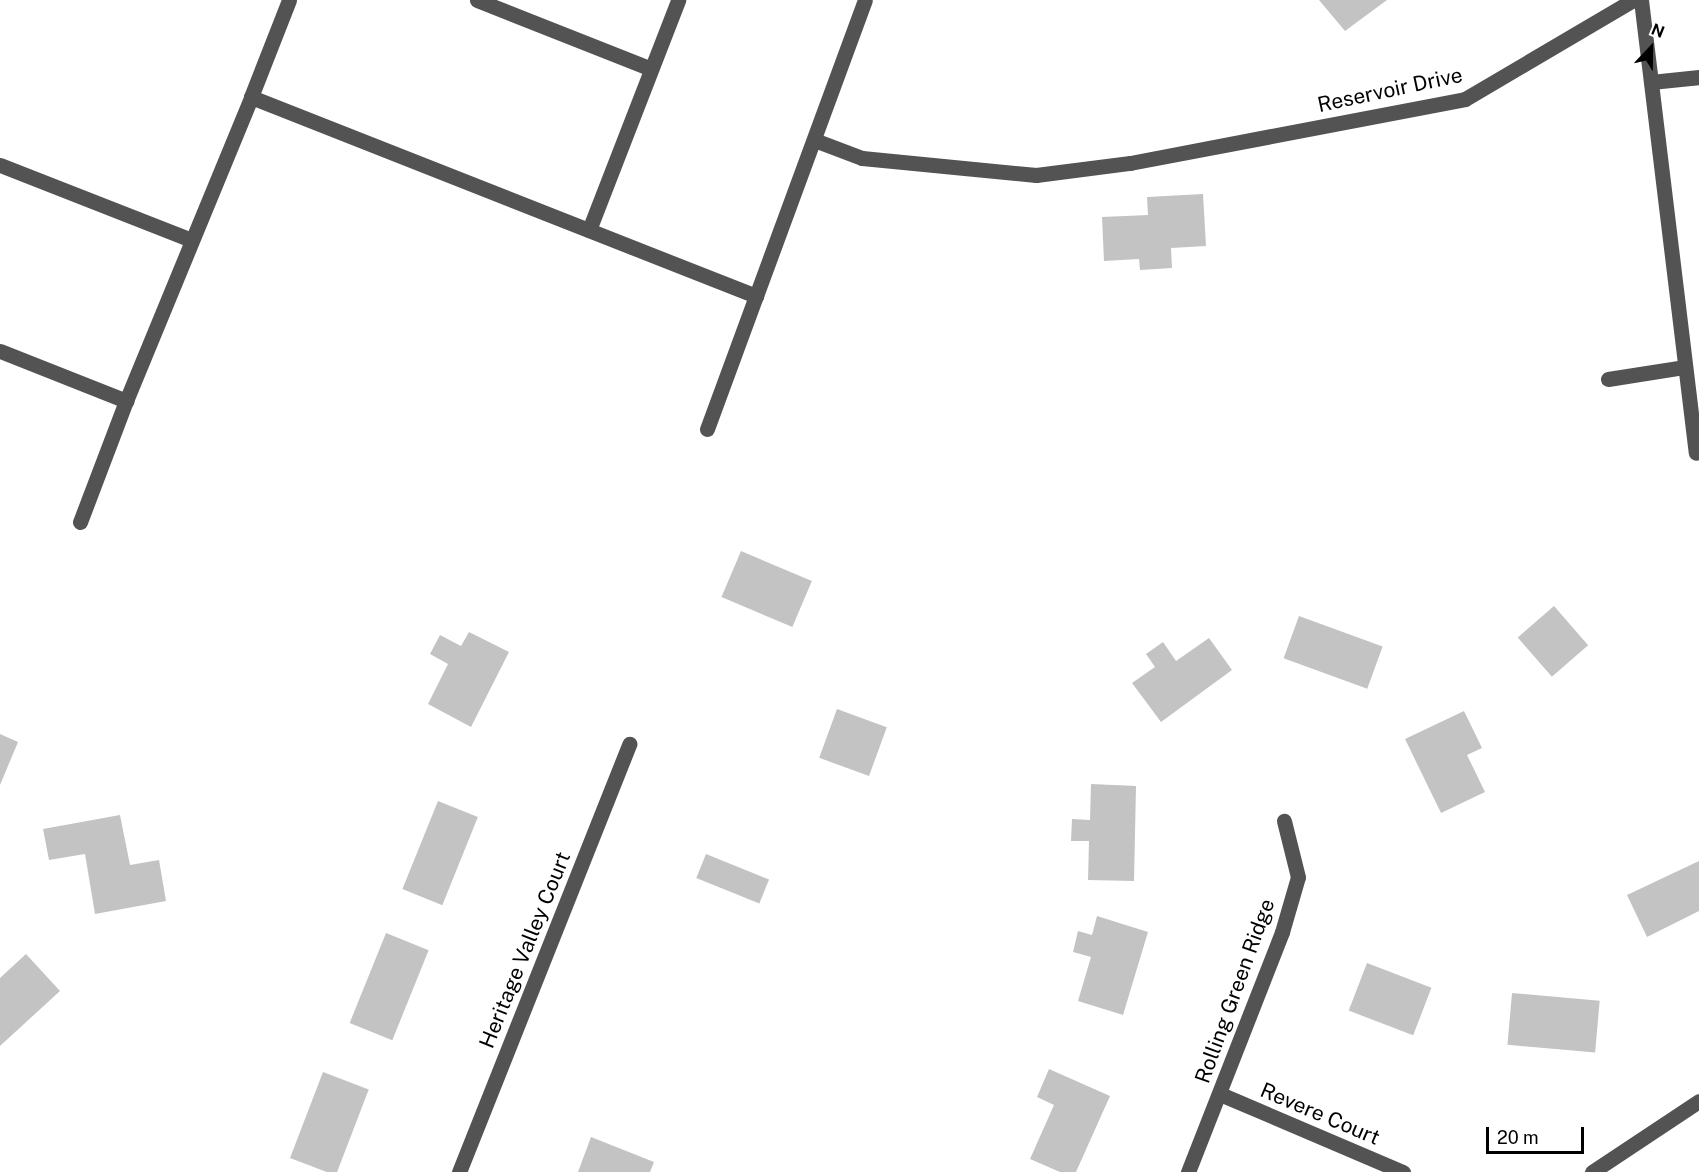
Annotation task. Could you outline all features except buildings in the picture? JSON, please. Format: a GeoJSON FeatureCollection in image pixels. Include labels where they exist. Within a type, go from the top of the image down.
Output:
{"type":"FeatureCollection","features":[{"type":"Feature","properties":{"kind":"street"},"geometry":{"type":"LineString","coordinates":[[80,522],[190,240],[251,97],[289,0]]}},
{"type":"Feature","properties":{"kind":"street"},"geometry":{"type":"LineString","coordinates":[[477,0],[651,69]]}},
{"type":"Feature","properties":{"kind":"street"},"geometry":{"type":"LineString","coordinates":[[589,230],[678,0]]}},
{"type":"Feature","properties":{"kind":"street"},"geometry":{"type":"LineString","coordinates":[[707,429],[817,141],[865,0]]}},
{"type":"Feature","properties":{"kind":"street","name":"Reservoir Drive"},"geometry":{"type":"LineString","coordinates":[[817,141],[862,158],[1035,175],[1311,128],[1465,99],[1633,0]]}},
{"type":"Feature","properties":{"kind":"street"},"geometry":{"type":"LineString","coordinates":[[1641,0],[1695,453]]}},
{"type":"Feature","properties":{"kind":"street"},"geometry":{"type":"LineString","coordinates":[[1651,82],[1699,78]]}},
{"type":"Feature","properties":{"kind":"street"},"geometry":{"type":"LineString","coordinates":[[251,97],[756,296]]}},
{"type":"Feature","properties":{"kind":"street"},"geometry":{"type":"LineString","coordinates":[[0,165],[190,240]]}},
{"type":"Feature","properties":{"kind":"street"},"geometry":{"type":"LineString","coordinates":[[0,351],[126,401]]}},
{"type":"Feature","properties":{"kind":"street"},"geometry":{"type":"LineString","coordinates":[[1608,379],[1685,368]]}},
{"type":"Feature","properties":{"kind":"street","name":"Heritage Valley Court"},"geometry":{"type":"LineString","coordinates":[[459,1172],[629,744]]}},
{"type":"Feature","properties":{"kind":"street","name":"Rolling Green Ridge"},"geometry":{"type":"LineString","coordinates":[[1188,1172],[1282,932],[1298,877],[1284,821]]}},
{"type":"Feature","properties":{"kind":"street","name":"Revere Court"},"geometry":{"type":"LineString","coordinates":[[1220,1094],[1403,1172]]}},
{"type":"Feature","properties":{"kind":"street"},"geometry":{"type":"LineString","coordinates":[[1592,1172],[1699,1101]]}}]}
